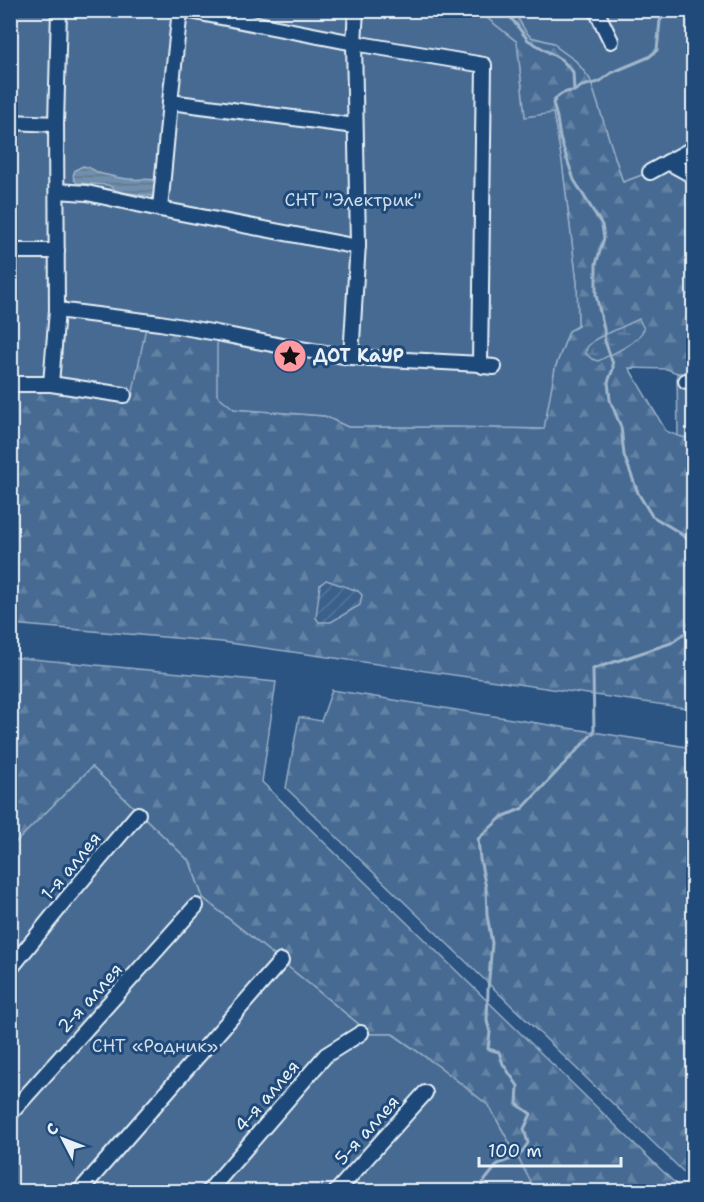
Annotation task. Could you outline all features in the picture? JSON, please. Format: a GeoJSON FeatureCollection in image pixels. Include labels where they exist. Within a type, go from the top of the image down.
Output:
{"type":"FeatureCollection","features":[{"type":"Feature","properties":{"kind":"street"},"geometry":{"type":"LineString","coordinates":[[51,384],[57,310],[56,124],[59,10]]}},
{"type":"Feature","properties":{"kind":"street"},"geometry":{"type":"LineString","coordinates":[[160,209],[180,10]]}},
{"type":"Feature","properties":{"kind":"street"},"geometry":{"type":"LineString","coordinates":[[185,10],[354,43],[484,64],[480,364]]}},
{"type":"Feature","properties":{"kind":"street"},"geometry":{"type":"LineString","coordinates":[[351,357],[358,248],[354,43],[356,10]]}},
{"type":"Feature","properties":{"kind":"street"},"geometry":{"type":"LineString","coordinates":[[596,10],[611,41]]}},
{"type":"Feature","properties":{"kind":"street"},"geometry":{"type":"LineString","coordinates":[[170,102],[355,126]]}},
{"type":"Feature","properties":{"kind":"street"},"geometry":{"type":"LineString","coordinates":[[10,122],[56,124]]}},
{"type":"Feature","properties":{"kind":"street"},"geometry":{"type":"LineString","coordinates":[[650,172],[693,148]]}},
{"type":"Feature","properties":{"kind":"street"},"geometry":{"type":"LineString","coordinates":[[668,162],[690,174],[693,172]]}},
{"type":"Feature","properties":{"kind":"street"},"geometry":{"type":"LineString","coordinates":[[57,190],[87,193],[358,248]]}},
{"type":"Feature","properties":{"kind":"street"},"geometry":{"type":"LineString","coordinates":[[10,251],[57,251]]}},
{"type":"Feature","properties":{"kind":"street"},"geometry":{"type":"LineString","coordinates":[[57,310],[160,323],[351,357],[480,364],[494,367]]}},
{"type":"Feature","properties":{"kind":"street"},"geometry":{"type":"LineString","coordinates":[[10,384],[51,384],[124,395]]}},
{"type":"Feature","properties":{"kind":"street","name":"1-я аллея"},"geometry":{"type":"LineString","coordinates":[[10,969],[138,814]]}},
{"type":"Feature","properties":{"kind":"street","name":"2-я аллея"},"geometry":{"type":"LineString","coordinates":[[10,1114],[195,906]]}},
{"type":"Feature","properties":{"kind":"street"},"geometry":{"type":"LineString","coordinates":[[79,1191],[281,960]]}},
{"type":"Feature","properties":{"kind":"street","name":"4-я аллея"},"geometry":{"type":"LineString","coordinates":[[208,1191],[326,1055],[361,1034]]}},
{"type":"Feature","properties":{"kind":"street","name":"5-я аллея"},"geometry":{"type":"LineString","coordinates":[[336,1191],[425,1093]]}},
{"type":"Feature","properties":{"kind":"shaded area"},"geometry":{"type":"Polygon","coordinates":[[[83,166],[118,178],[156,180],[156,194],[141,195],[117,191],[108,185],[77,183],[73,177],[74,172],[83,166]]]}},
{"type":"Feature","properties":{"kind":"shaded area"},"geometry":{"type":"Polygon","coordinates":[[[326,580],[358,591],[362,595],[360,605],[331,622],[319,622],[316,619],[320,585],[326,580]]]}},
{"type":"Feature","properties":{"kind":"green space","name":"СНТ \"Электрик\""},"geometry":{"type":"Polygon","coordinates":[[[11,11],[478,11],[517,42],[525,117],[553,113],[562,162],[577,283],[578,326],[569,331],[555,368],[544,429],[348,427],[325,416],[234,409],[217,395],[217,333],[147,322],[132,397],[11,384],[11,11]]]}},
{"type":"Feature","properties":{"kind":"green space"},"geometry":{"type":"Polygon","coordinates":[[[478,11],[514,11],[531,37],[554,43],[576,61],[590,79],[623,182],[647,173],[693,148],[693,374],[677,373],[667,369],[629,368],[666,431],[693,439],[693,709],[222,642],[11,624],[10,384],[147,322],[217,333],[234,409],[325,416],[348,427],[543,429],[555,368],[569,331],[578,326],[577,283],[562,162],[553,114],[525,117],[517,42],[478,11]],[[326,580],[320,585],[316,618],[319,622],[331,622],[360,605],[362,595],[358,591],[326,580]]]}},
{"type":"Feature","properties":{"kind":"green space"},"geometry":{"type":"Polygon","coordinates":[[[514,11],[693,11],[693,148],[647,173],[623,182],[590,79],[576,61],[554,43],[531,37],[514,11]]]}},
{"type":"Feature","properties":{"kind":"green space"},"geometry":{"type":"Polygon","coordinates":[[[639,319],[644,329],[636,340],[624,348],[598,361],[585,353],[588,346],[596,339],[639,319]]]}},
{"type":"Feature","properties":{"kind":"green space"},"geometry":{"type":"Polygon","coordinates":[[[677,373],[693,374],[693,439],[678,436],[677,373]]]}},
{"type":"Feature","properties":{"kind":"green space"},"geometry":{"type":"Polygon","coordinates":[[[11,657],[276,682],[262,782],[683,1191],[536,1191],[489,1106],[393,1034],[371,1034],[203,898],[190,862],[92,767],[11,847],[11,657]]]}},
{"type":"Feature","properties":{"kind":"green space"},"geometry":{"type":"Polygon","coordinates":[[[332,690],[693,748],[693,1181],[286,788],[299,717],[321,721],[332,690]]]}},
{"type":"Feature","properties":{"kind":"green space","name":"СНТ «Родник»"},"geometry":{"type":"Polygon","coordinates":[[[92,767],[190,862],[203,898],[371,1034],[392,1034],[441,1068],[489,1106],[536,1191],[11,1192],[11,847],[92,767]]]}},
{"type":"Feature","properties":{"kind":"waterway"},"geometry":{"type":"LineString","coordinates":[[505,10],[528,40],[562,60],[573,72],[574,91],[562,94],[553,103],[560,138],[574,180],[602,225],[604,238],[596,264],[596,295],[605,341],[613,364],[608,382],[610,400],[621,427],[624,455],[638,493],[652,516],[677,531],[694,547]]}},
{"type":"Feature","properties":{"kind":"waterway"},"geometry":{"type":"LineString","coordinates":[[574,91],[582,86],[599,82],[611,73],[649,57],[657,50],[660,21],[671,10]]}},
{"type":"Feature","properties":{"kind":"waterway"},"geometry":{"type":"LineString","coordinates":[[481,1192],[482,1184],[498,1164],[519,1156],[528,1143],[524,1129],[531,1114],[517,1104],[518,1086],[503,1064],[499,1052],[488,1049],[490,1032],[487,1021],[488,990],[492,943],[478,839],[502,817],[523,808],[594,732],[593,669],[671,643],[694,627]]}},
{"type":"Feature","properties":{"kind":"place","name":"ДОТ КаУР"},"geometry":{"type":"Point","coordinates":[290,356]}}]}
